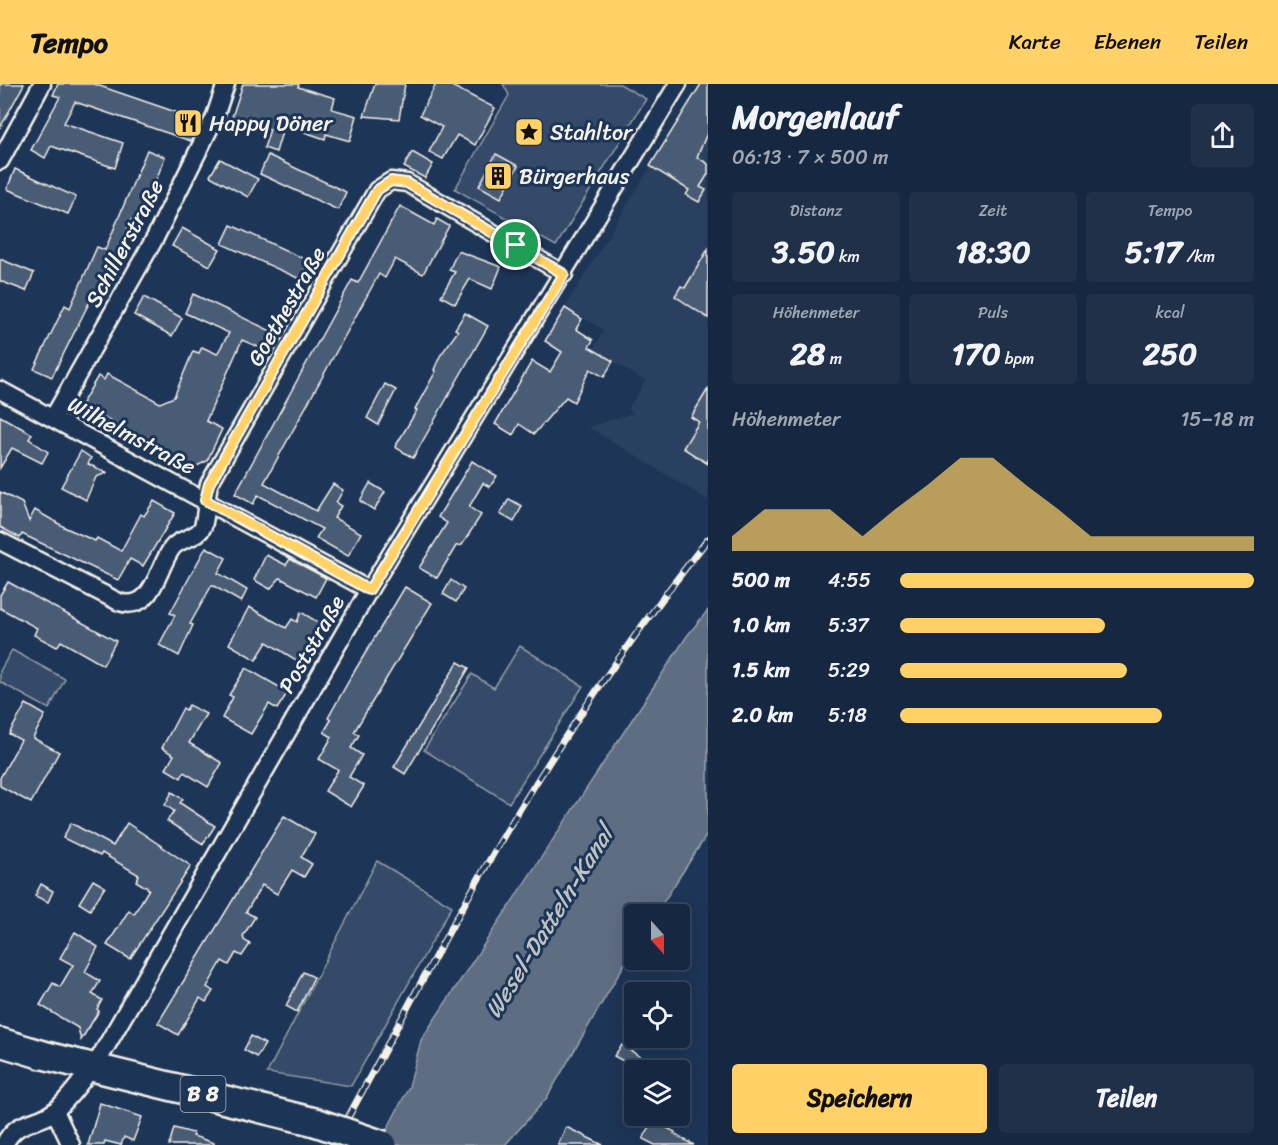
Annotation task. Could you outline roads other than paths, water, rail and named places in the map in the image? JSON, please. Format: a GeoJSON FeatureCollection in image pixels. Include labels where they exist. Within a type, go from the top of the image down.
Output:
{"type":"FeatureCollection","features":[{"type":"Feature","properties":{"kind":"main road","name":"B 8"},"geometry":{"type":"LineString","coordinates":[[0,1042],[43,1055],[315,1122],[383,1145]]}},
{"type":"Feature","properties":{"kind":"street"},"geometry":{"type":"LineString","coordinates":[[0,161],[42,84]]}},
{"type":"Feature","properties":{"kind":"street","name":"Schillerstraße"},"geometry":{"type":"LineString","coordinates":[[53,418],[154,238],[214,119],[226,84]]}},
{"type":"Feature","properties":{"kind":"street","name":"Poststraße"},"geometry":{"type":"LineString","coordinates":[[4,1145],[8,1135],[21,1124],[55,1111],[92,1066],[369,590],[564,274],[670,87]]}},
{"type":"Feature","properties":{"kind":"street","name":"Goethestraße"},"geometry":{"type":"LineString","coordinates":[[0,541],[119,602],[129,605],[140,602],[149,593],[172,547],[197,533],[202,527],[209,484],[377,190],[391,181],[407,183],[564,274]]}},
{"type":"Feature","properties":{"kind":"street","name":"Wilhelmstraße"},"geometry":{"type":"LineString","coordinates":[[0,390],[369,590]]}},
{"type":"Feature","properties":{"kind":"street"},"geometry":{"type":"LineString","coordinates":[[55,1111],[71,1145]]}},
{"type":"Feature","properties":{"kind":"water","name":"Wesel-Datteln-Kanal"},"geometry":{"type":"Polygon","coordinates":[[[708,610],[708,833],[662,904],[624,904],[624,965],[546,1099],[505,1145],[379,1145],[409,1087],[421,1040],[687,636],[708,610]]]}},
{"type":"Feature","properties":{"kind":"railway"},"geometry":{"type":"LineString","coordinates":[[333,1145],[448,933],[539,777],[621,655],[708,539]]}},
{"type":"Feature","properties":{"kind":"place","name":"Happy Döner"},"geometry":{"type":"Point","coordinates":[188,123]}},
{"type":"Feature","properties":{"kind":"place","name":"Stahltor"},"geometry":{"type":"Point","coordinates":[529,132]}},
{"type":"Feature","properties":{"kind":"place","name":"Bürgerhaus"},"geometry":{"type":"Point","coordinates":[498,176]}}]}
